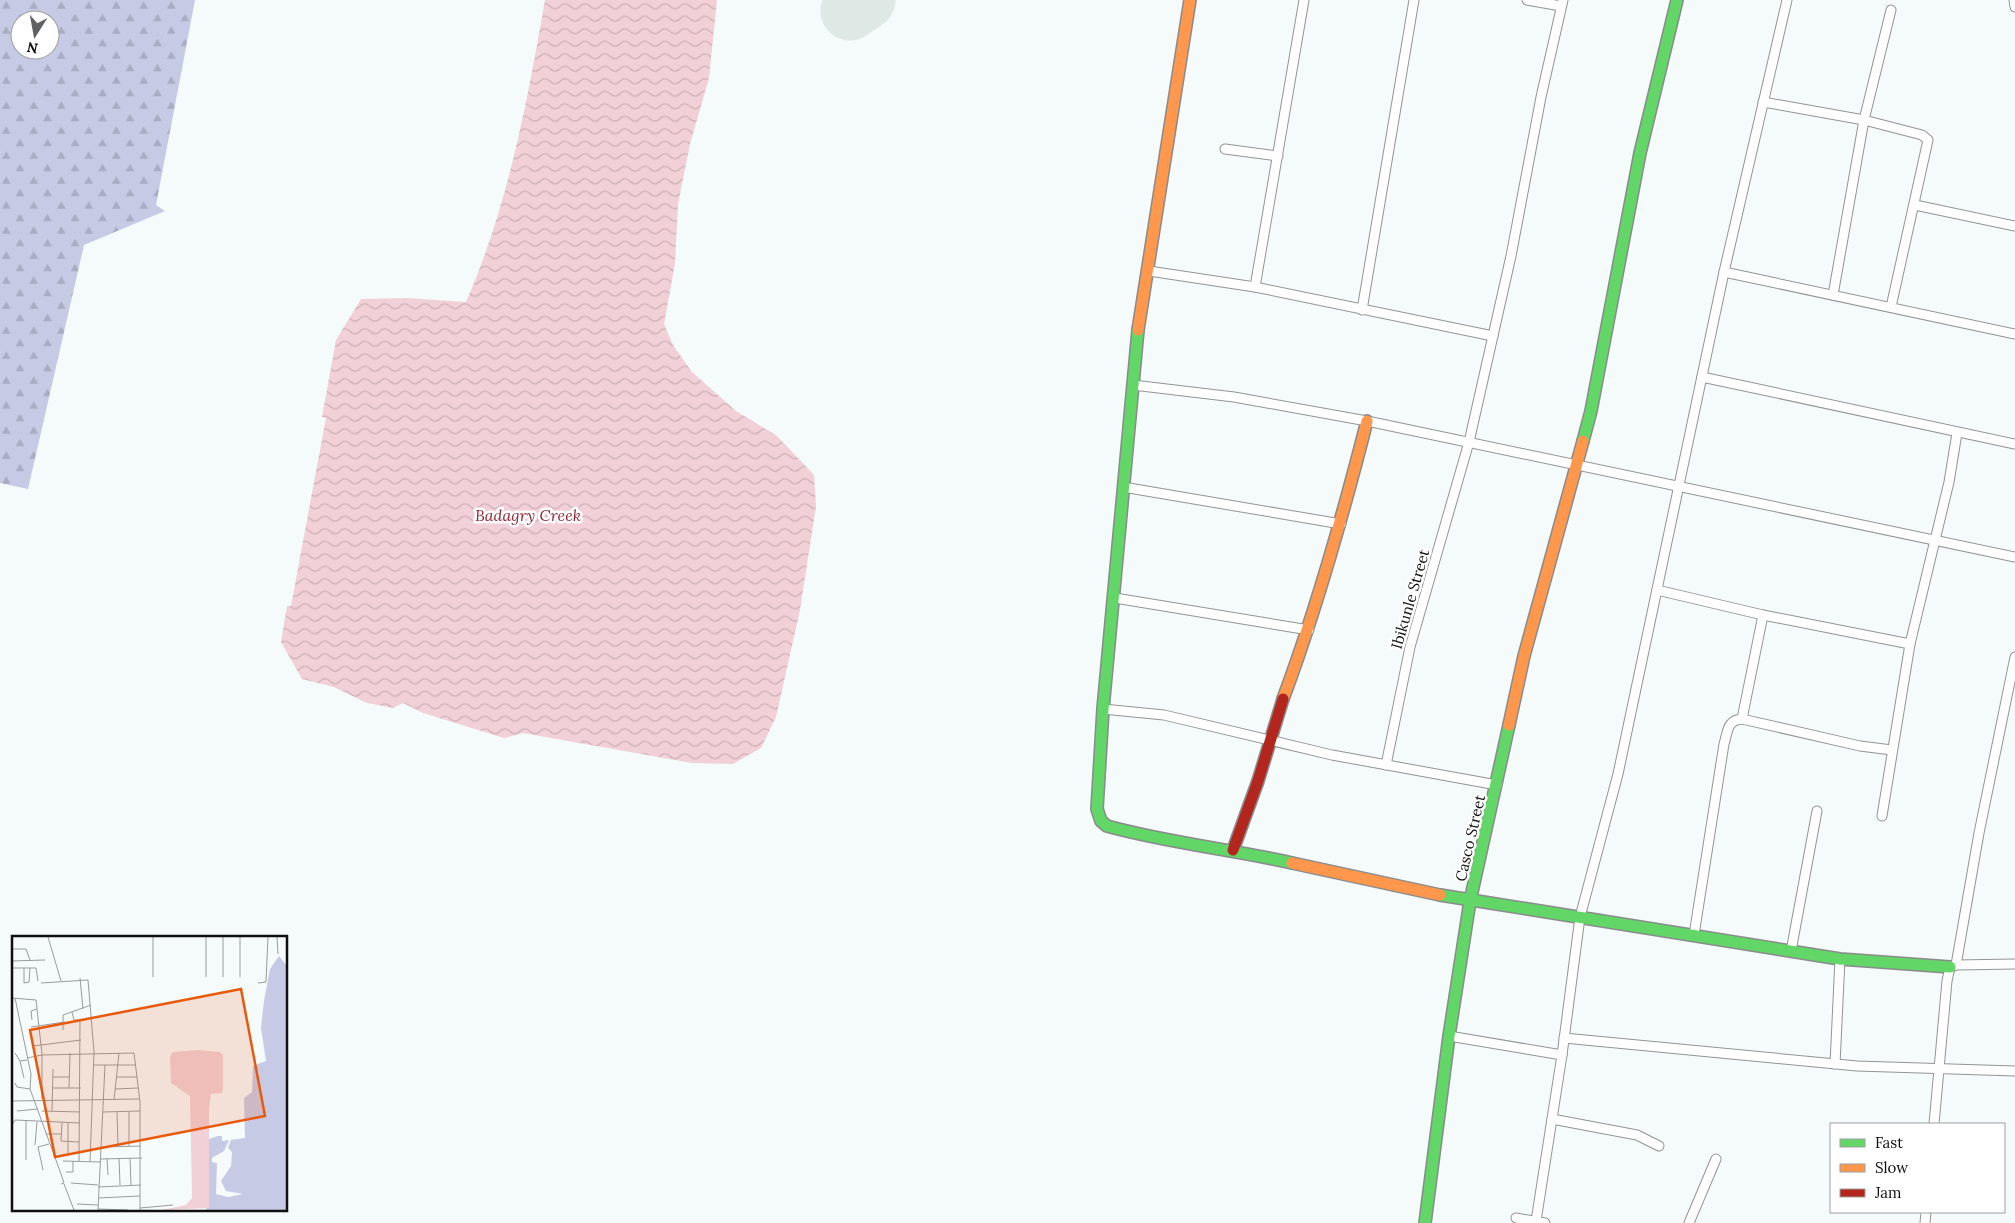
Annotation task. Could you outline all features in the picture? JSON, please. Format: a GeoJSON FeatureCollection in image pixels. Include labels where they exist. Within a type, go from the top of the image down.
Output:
{"type":"FeatureCollection","features":[{"type":"Feature","properties":{"kind":"street"},"geometry":{"type":"LineString","coordinates":[[1190,0],[1149,271],[1134,356],[1133,385],[1103,709],[1097,809],[1101,821],[1106,826],[1153,839],[1233,850],[1470,901],[1840,959],[1953,966],[2015,964]]}},
{"type":"Feature","properties":{"kind":"street"},"geometry":{"type":"LineString","coordinates":[[1255,287],[1304,0]]}},
{"type":"Feature","properties":{"kind":"street"},"geometry":{"type":"LineString","coordinates":[[1362,310],[1414,0]]}},
{"type":"Feature","properties":{"kind":"street"},"geometry":{"type":"LineString","coordinates":[[1527,0],[1562,3]]}},
{"type":"Feature","properties":{"kind":"street","name":"Casco Street"},"geometry":{"type":"LineString","coordinates":[[1425,1223],[1449,1036],[1470,901],[1524,656],[1577,466],[1597,382],[1640,154],[1677,0]]}},
{"type":"Feature","properties":{"kind":"street"},"geometry":{"type":"LineString","coordinates":[[1516,1218],[1541,1222],[1552,1119],[1580,917],[1618,774],[1724,272],[1787,0]]}},
{"type":"Feature","properties":{"kind":"street"},"geometry":{"type":"LineString","coordinates":[[2014,0],[2015,6]]}},
{"type":"Feature","properties":{"kind":"street","name":"Ibikunle Street"},"geometry":{"type":"LineString","coordinates":[[1386,765],[1410,647],[1469,442],[1493,336],[1562,3]]}},
{"type":"Feature","properties":{"kind":"street"},"geometry":{"type":"LineString","coordinates":[[1833,295],[1864,120],[1891,10]]}},
{"type":"Feature","properties":{"kind":"street"},"geometry":{"type":"LineString","coordinates":[[1763,102],[1864,120],[1922,135],[1928,140],[1891,307]]}},
{"type":"Feature","properties":{"kind":"street"},"geometry":{"type":"LineString","coordinates":[[1225,149],[1278,156]]}},
{"type":"Feature","properties":{"kind":"street"},"geometry":{"type":"LineString","coordinates":[[1914,205],[2015,226]]}},
{"type":"Feature","properties":{"kind":"street"},"geometry":{"type":"LineString","coordinates":[[1149,271],[1255,287],[1493,336]]}},
{"type":"Feature","properties":{"kind":"street"},"geometry":{"type":"LineString","coordinates":[[1724,272],[2015,334]]}},
{"type":"Feature","properties":{"kind":"street"},"geometry":{"type":"LineString","coordinates":[[1702,377],[2015,444]]}},
{"type":"Feature","properties":{"kind":"street"},"geometry":{"type":"LineString","coordinates":[[1133,385],[1234,397],[1367,421],[2015,557]]}},
{"type":"Feature","properties":{"kind":"street"},"geometry":{"type":"LineString","coordinates":[[1233,850],[1281,703],[1309,630],[1341,524],[1367,421]]}},
{"type":"Feature","properties":{"kind":"street"},"geometry":{"type":"LineString","coordinates":[[1882,816],[1910,644],[1936,540],[1957,433]]}},
{"type":"Feature","properties":{"kind":"street"},"geometry":{"type":"LineString","coordinates":[[1123,487],[1341,524]]}},
{"type":"Feature","properties":{"kind":"street"},"geometry":{"type":"LineString","coordinates":[[1657,590],[1763,615],[1910,644]]}},
{"type":"Feature","properties":{"kind":"street"},"geometry":{"type":"LineString","coordinates":[[1114,598],[1309,630]]}},
{"type":"Feature","properties":{"kind":"street"},"geometry":{"type":"LineString","coordinates":[[1742,719],[1763,615]]}},
{"type":"Feature","properties":{"kind":"street"},"geometry":{"type":"LineString","coordinates":[[1934,1123],[1947,981],[1953,966],[2015,657]]}},
{"type":"Feature","properties":{"kind":"street"},"geometry":{"type":"LineString","coordinates":[[1103,709],[1164,715],[1270,741],[1497,785]]}},
{"type":"Feature","properties":{"kind":"street"},"geometry":{"type":"LineString","coordinates":[[1694,935],[1724,744],[1729,723],[1733,720],[1742,719],[1860,746],[1892,750]]}},
{"type":"Feature","properties":{"kind":"street"},"geometry":{"type":"LineString","coordinates":[[1791,950],[1817,811]]}},
{"type":"Feature","properties":{"kind":"street"},"geometry":{"type":"LineString","coordinates":[[1835,1064],[1840,959]]}},
{"type":"Feature","properties":{"kind":"street"},"geometry":{"type":"LineString","coordinates":[[1449,1036],[1562,1055]]}},
{"type":"Feature","properties":{"kind":"street"},"geometry":{"type":"LineString","coordinates":[[1564,1038],[1835,1064],[2015,1071]]}},
{"type":"Feature","properties":{"kind":"street"},"geometry":{"type":"LineString","coordinates":[[1552,1119],[1637,1135],[1659,1146]]}},
{"type":"Feature","properties":{"kind":"street"},"geometry":{"type":"LineString","coordinates":[[1689,1223],[1716,1159]]}},
{"type":"Feature","properties":{"kind":"green space"},"geometry":{"type":"Polygon","coordinates":[[[0,0],[195,0],[156,205],[165,211],[84,245],[28,489],[0,483],[0,0]]]}},
{"type":"Feature","properties":{"kind":"water","name":"Badagry Creek"},"geometry":{"type":"Polygon","coordinates":[[[545,0],[717,0],[709,78],[690,144],[678,204],[675,263],[664,324],[673,345],[692,372],[736,411],[777,436],[814,475],[816,506],[800,610],[776,717],[761,748],[733,764],[692,763],[523,733],[504,738],[423,713],[403,703],[393,708],[367,703],[334,687],[302,679],[281,642],[287,606],[291,606],[326,418],[322,417],[336,340],[361,299],[407,298],[466,302],[494,229],[505,191],[523,116],[545,0]]]}},
{"type":"Feature","properties":{"kind":"runway"},"geometry":{"type":"LineString","coordinates":[[850,11],[866,0]]}},
{"type":"Feature","properties":{"kind":"traffic: fast"},"geometry":{"type":"LineString","coordinates":[[1583,441],[1591,411],[1640,153],[1677,0]]}},
{"type":"Feature","properties":{"kind":"traffic: fast"},"geometry":{"type":"LineString","coordinates":[[1138,330],[1103,709],[1097,809],[1101,821],[1107,826],[1153,837],[1292,863]]}},
{"type":"Feature","properties":{"kind":"traffic: fast"},"geometry":{"type":"LineString","coordinates":[[1425,1223],[1449,1036],[1470,901],[1509,725]]}},
{"type":"Feature","properties":{"kind":"traffic: fast"},"geometry":{"type":"LineString","coordinates":[[1440,895],[1840,959],[1950,967]]}},
{"type":"Feature","properties":{"kind":"traffic: slow"},"geometry":{"type":"LineString","coordinates":[[1138,330],[1190,0]]}},
{"type":"Feature","properties":{"kind":"traffic: slow"},"geometry":{"type":"LineString","coordinates":[[1283,699],[1329,561],[1367,421]]}},
{"type":"Feature","properties":{"kind":"traffic: slow"},"geometry":{"type":"LineString","coordinates":[[1509,725],[1524,656],[1583,441]]}},
{"type":"Feature","properties":{"kind":"traffic: slow"},"geometry":{"type":"LineString","coordinates":[[1292,863],[1440,895]]}},
{"type":"Feature","properties":{"kind":"traffic: jam"},"geometry":{"type":"LineString","coordinates":[[1233,850],[1258,781],[1283,699]]}}]}
